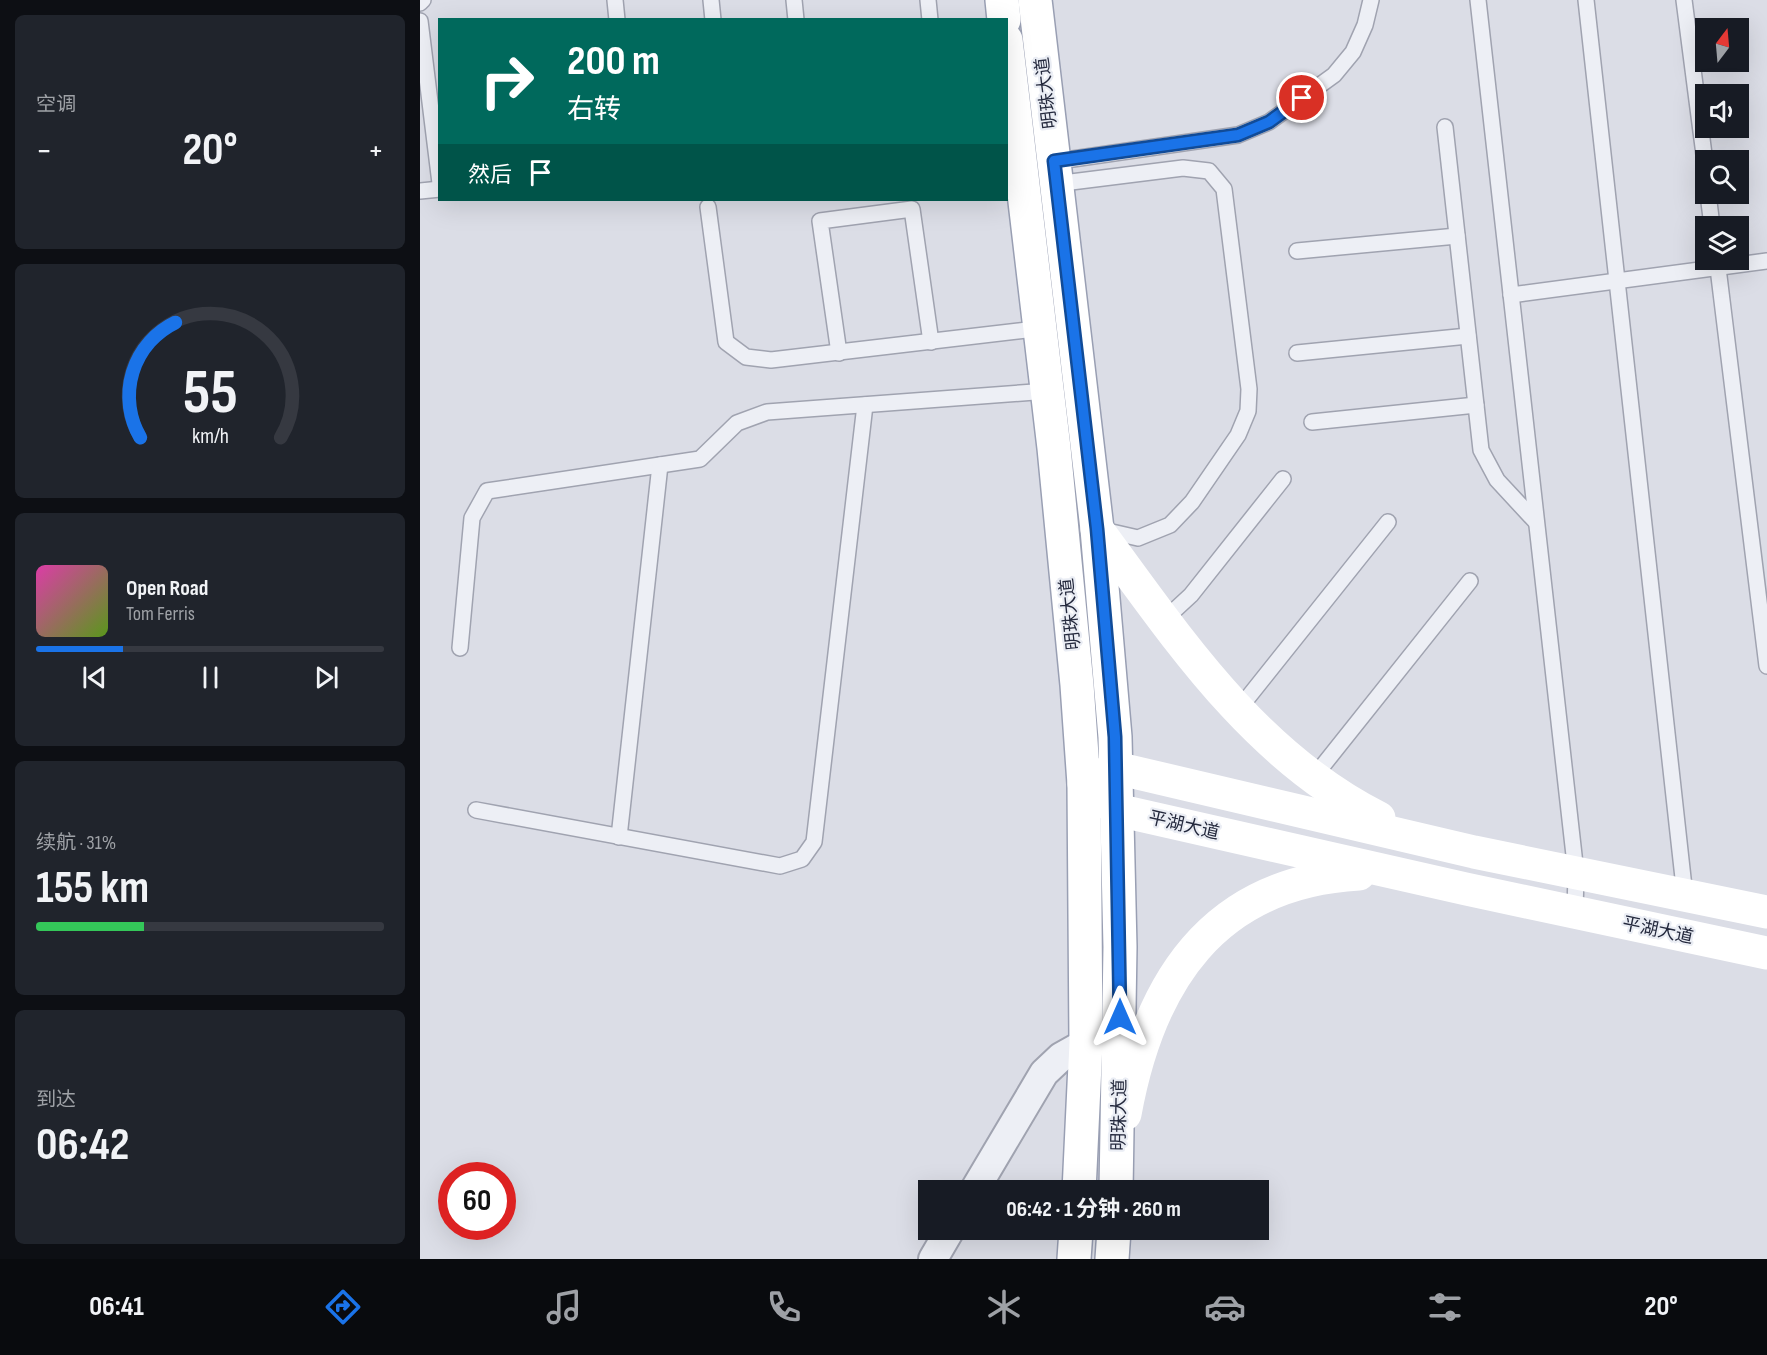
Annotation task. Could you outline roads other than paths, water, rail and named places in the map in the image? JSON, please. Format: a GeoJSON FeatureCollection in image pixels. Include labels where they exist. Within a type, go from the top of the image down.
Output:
{"type":"FeatureCollection","features":[{"type":"Feature","properties":{"kind":"main road"},"geometry":{"type":"LineString","coordinates":[[1002,0],[1004,18]]}},
{"type":"Feature","properties":{"kind":"main road","name":"明珠大道"},"geometry":{"type":"LineString","coordinates":[[1035,0],[1042,177],[1040,329],[1076,674],[1084,784],[1086,1043],[1080,1180]]}},
{"type":"Feature","properties":{"kind":"main road","name":"明珠大道"},"geometry":{"type":"LineString","coordinates":[[1008,48],[1042,177],[1073,324],[1097,529],[1116,768],[1120,946],[1117,1180]]}},
{"type":"Feature","properties":{"kind":"main road"},"geometry":{"type":"LineString","coordinates":[[1097,529],[1164,620],[1238,710],[1279,751],[1350,803],[1431,840],[1474,852]]}},
{"type":"Feature","properties":{"kind":"main road"},"geometry":{"type":"LineString","coordinates":[[1084,784],[1116,768],[1474,852],[1767,912]]}},
{"type":"Feature","properties":{"kind":"main road","name":"平湖大道"},"geometry":{"type":"LineString","coordinates":[[1084,784],[1117,810],[1466,889],[1767,953]]}},
{"type":"Feature","properties":{"kind":"main road"},"geometry":{"type":"LineString","coordinates":[[1118,1158],[1130,1089],[1148,1025],[1178,968],[1224,921],[1278,890],[1306,880],[1337,875],[1371,873],[1466,889]]}},
{"type":"Feature","properties":{"kind":"main road"},"geometry":{"type":"LineString","coordinates":[[1074,1259],[1075,1240]]}},
{"type":"Feature","properties":{"kind":"main road"},"geometry":{"type":"LineString","coordinates":[[1112,1259],[1113,1240]]}},
{"type":"Feature","properties":{"kind":"street"},"geometry":{"type":"LineString","coordinates":[[981,1180],[1044,1073],[1061,1057],[1086,1043]]}},
{"type":"Feature","properties":{"kind":"street"},"geometry":{"type":"LineString","coordinates":[[933,1259],[944,1240]]}},
{"type":"Feature","properties":{"kind":"lane"},"geometry":{"type":"LineString","coordinates":[[615,0],[617,18]]}},
{"type":"Feature","properties":{"kind":"lane"},"geometry":{"type":"LineString","coordinates":[[711,0],[713,18]]}},
{"type":"Feature","properties":{"kind":"lane"},"geometry":{"type":"LineString","coordinates":[[794,0],[796,18]]}},
{"type":"Feature","properties":{"kind":"lane"},"geometry":{"type":"LineString","coordinates":[[928,0],[930,18]]}},
{"type":"Feature","properties":{"kind":"lane"},"geometry":{"type":"LineString","coordinates":[[1042,177],[1238,135],[1269,122],[1334,75],[1353,52],[1365,26],[1371,0]]}},
{"type":"Feature","properties":{"kind":"lane"},"geometry":{"type":"LineString","coordinates":[[1478,0],[1576,873],[1575,912]]}},
{"type":"Feature","properties":{"kind":"lane"},"geometry":{"type":"LineString","coordinates":[[1586,0],[1685,896]]}},
{"type":"Feature","properties":{"kind":"lane"},"geometry":{"type":"LineString","coordinates":[[1684,0],[1703,150]]}},
{"type":"Feature","properties":{"kind":"lane"},"geometry":{"type":"LineString","coordinates":[[420,21],[438,167]]}},
{"type":"Feature","properties":{"kind":"lane"},"geometry":{"type":"LineString","coordinates":[[1445,127],[1481,450],[1497,480],[1536,522]]}},
{"type":"Feature","properties":{"kind":"lane"},"geometry":{"type":"LineString","coordinates":[[1042,177],[1183,168],[1209,171],[1224,189],[1249,389],[1248,411],[1238,435],[1192,502],[1170,525],[1138,538],[1097,529]]}},
{"type":"Feature","properties":{"kind":"lane"},"geometry":{"type":"LineString","coordinates":[[420,191],[438,189]]}},
{"type":"Feature","properties":{"kind":"lane"},"geometry":{"type":"LineString","coordinates":[[708,207],[726,342],[746,357],[771,360],[1073,324]]}},
{"type":"Feature","properties":{"kind":"lane"},"geometry":{"type":"LineString","coordinates":[[839,353],[820,221],[912,209],[931,342]]}},
{"type":"Feature","properties":{"kind":"lane"},"geometry":{"type":"LineString","coordinates":[[1297,251],[1457,236]]}},
{"type":"Feature","properties":{"kind":"lane"},"geometry":{"type":"LineString","coordinates":[[1749,262],[1767,261]]}},
{"type":"Feature","properties":{"kind":"lane"},"geometry":{"type":"LineString","coordinates":[[1511,295],[1617,281],[1695,267]]}},
{"type":"Feature","properties":{"kind":"lane"},"geometry":{"type":"LineString","coordinates":[[1718,270],[1767,666]]}},
{"type":"Feature","properties":{"kind":"lane"},"geometry":{"type":"LineString","coordinates":[[1297,353],[1468,336]]}},
{"type":"Feature","properties":{"kind":"lane"},"geometry":{"type":"LineString","coordinates":[[460,648],[472,518],[487,491],[700,459],[737,423],[767,412],[1048,391]]}},
{"type":"Feature","properties":{"kind":"lane"},"geometry":{"type":"LineString","coordinates":[[476,810],[780,866],[802,859],[814,842],[865,405]]}},
{"type":"Feature","properties":{"kind":"lane"},"geometry":{"type":"LineString","coordinates":[[1312,422],[1476,405]]}},
{"type":"Feature","properties":{"kind":"lane"},"geometry":{"type":"LineString","coordinates":[[619,837],[660,465]]}},
{"type":"Feature","properties":{"kind":"lane"},"geometry":{"type":"LineString","coordinates":[[1164,620],[1191,596],[1283,479]]}},
{"type":"Feature","properties":{"kind":"lane"},"geometry":{"type":"LineString","coordinates":[[1238,710],[1388,522]]}},
{"type":"Feature","properties":{"kind":"lane"},"geometry":{"type":"LineString","coordinates":[[1313,778],[1470,581]]}}]}
